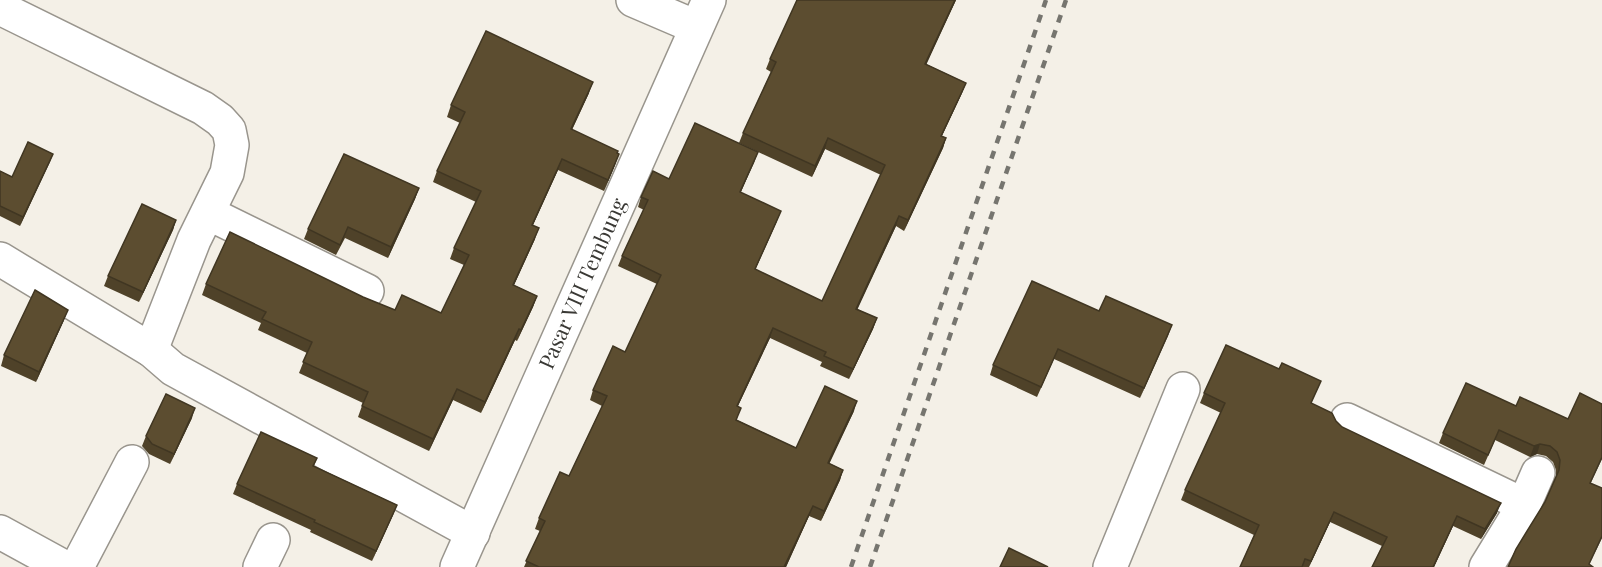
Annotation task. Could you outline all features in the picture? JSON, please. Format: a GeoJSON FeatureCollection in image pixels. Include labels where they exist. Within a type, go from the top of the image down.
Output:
{"type":"FeatureCollection","features":[{"type":"Feature","properties":{"kind":"street"},"geometry":{"type":"LineString","coordinates":[[633,0],[703,14]]}},
{"type":"Feature","properties":{"kind":"street"},"geometry":{"type":"LineString","coordinates":[[0,8],[203,108],[220,120],[229,130],[232,145],[226,173],[188,254],[152,350]]}},
{"type":"Feature","properties":{"kind":"street","name":"Pasar VIII Tembung"},"geometry":{"type":"LineString","coordinates":[[458,567],[703,14]]}},
{"type":"Feature","properties":{"kind":"street"},"geometry":{"type":"LineString","coordinates":[[208,213],[367,291]]}},
{"type":"Feature","properties":{"kind":"street"},"geometry":{"type":"LineString","coordinates":[[0,259],[152,350],[173,369],[473,533]]}},
{"type":"Feature","properties":{"kind":"street"},"geometry":{"type":"LineString","coordinates":[[1110,567],[1183,389]]}},
{"type":"Feature","properties":{"kind":"street"},"geometry":{"type":"LineString","coordinates":[[1347,420],[1524,504]]}},
{"type":"Feature","properties":{"kind":"street"},"geometry":{"type":"LineString","coordinates":[[77,567],[132,462]]}},
{"type":"Feature","properties":{"kind":"street"},"geometry":{"type":"LineString","coordinates":[[1486,567],[1524,504],[1538,473]]}},
{"type":"Feature","properties":{"kind":"street"},"geometry":{"type":"LineString","coordinates":[[0,532],[64,567]]}},
{"type":"Feature","properties":{"kind":"building"},"geometry":{"type":"Polygon","coordinates":[[[797,0],[955,0],[925,64],[966,83],[941,136],[946,138],[908,220],[899,216],[856,309],[877,318],[853,369],[824,356],[826,352],[773,328],[737,406],[741,408],[736,420],[796,448],[825,386],[857,401],[828,463],[843,470],[824,511],[813,506],[784,567],[539,567],[526,561],[545,521],[539,518],[560,472],[569,476],[607,396],[593,390],[613,346],[625,352],[661,275],[622,256],[648,200],[641,197],[653,171],[669,179],[695,123],[758,152],[740,192],[781,211],[755,269],[822,301],[885,165],[828,138],[815,166],[743,133],[776,62],[770,59],[797,0]]]}},
{"type":"Feature","properties":{"kind":"building"},"geometry":{"type":"Polygon","coordinates":[[[486,31],[593,82],[571,129],[618,151],[619,154],[608,180],[562,159],[532,225],[539,228],[513,285],[537,296],[485,402],[457,389],[433,439],[362,406],[368,392],[303,362],[312,342],[262,319],[266,312],[206,284],[230,232],[363,297],[395,310],[402,295],[441,313],[469,255],[454,248],[481,191],[437,171],[465,112],[451,105],[486,31]]]}},
{"type":"Feature","properties":{"kind":"building"},"geometry":{"type":"Polygon","coordinates":[[[28,142],[53,154],[23,217],[0,206],[0,171],[12,177],[28,142]]]}},
{"type":"Feature","properties":{"kind":"building"},"geometry":{"type":"Polygon","coordinates":[[[344,154],[419,188],[391,247],[348,227],[340,245],[308,229],[344,154]]]}},
{"type":"Feature","properties":{"kind":"building"},"geometry":{"type":"Polygon","coordinates":[[[142,204],[176,220],[143,292],[108,276],[142,204]]]}},
{"type":"Feature","properties":{"kind":"building"},"geometry":{"type":"Polygon","coordinates":[[[1032,281],[1099,311],[1106,296],[1172,325],[1144,388],[1058,349],[1041,387],[993,365],[1032,281]]]}},
{"type":"Feature","properties":{"kind":"building"},"geometry":{"type":"Polygon","coordinates":[[[35,290],[68,310],[39,372],[4,355],[35,290]]]}},
{"type":"Feature","properties":{"kind":"building"},"geometry":{"type":"Polygon","coordinates":[[[1226,345],[1279,369],[1282,363],[1321,381],[1311,403],[1332,413],[1342,427],[1501,503],[1485,529],[1457,516],[1433,567],[1372,567],[1387,537],[1334,512],[1311,561],[1305,559],[1302,567],[1240,567],[1259,525],[1185,490],[1225,403],[1204,393],[1226,345]]]}},
{"type":"Feature","properties":{"kind":"building"},"geometry":{"type":"Polygon","coordinates":[[[1466,383],[1516,406],[1520,397],[1568,419],[1580,393],[1602,404],[1602,457],[1590,483],[1602,488],[1602,536],[1589,564],[1593,567],[1508,567],[1516,549],[1545,502],[1559,470],[1560,460],[1557,452],[1550,446],[1540,444],[1534,446],[1499,430],[1488,455],[1443,433],[1466,383]]]}},
{"type":"Feature","properties":{"kind":"building"},"geometry":{"type":"Polygon","coordinates":[[[166,394],[195,408],[174,454],[152,444],[146,436],[166,394]]]}},
{"type":"Feature","properties":{"kind":"building"},"geometry":{"type":"Polygon","coordinates":[[[261,432],[317,458],[313,466],[397,505],[376,551],[237,484],[261,432]]]}},
{"type":"Feature","properties":{"kind":"building"},"geometry":{"type":"Polygon","coordinates":[[[1009,548],[1048,567],[1000,567],[1009,548]]]}},
{"type":"Feature","properties":{"kind":"railway"},"geometry":{"type":"LineString","coordinates":[[851,567],[1046,0]]}},
{"type":"Feature","properties":{"kind":"railway"},"geometry":{"type":"LineString","coordinates":[[870,567],[1066,0]]}}]}
